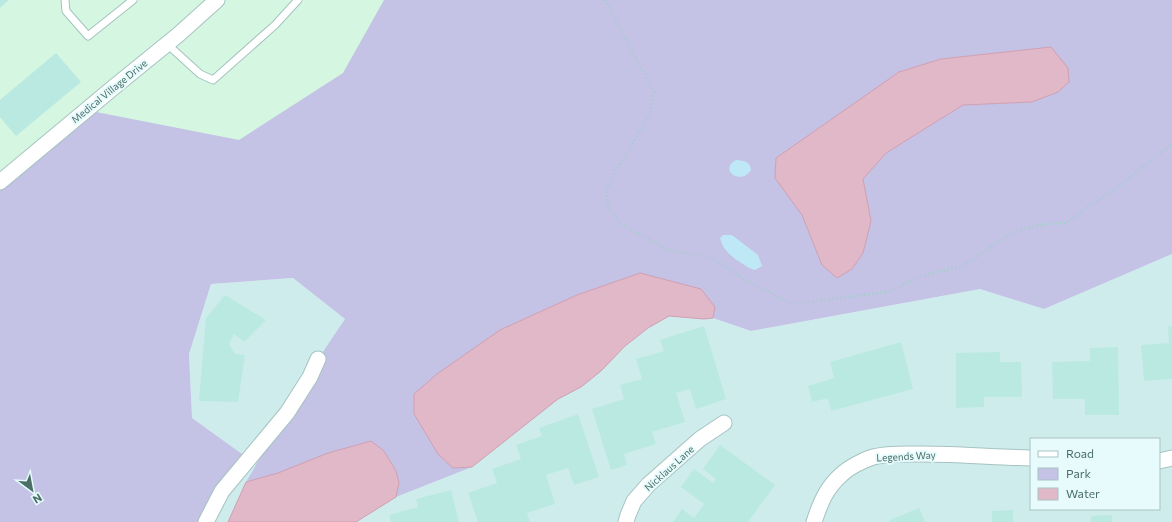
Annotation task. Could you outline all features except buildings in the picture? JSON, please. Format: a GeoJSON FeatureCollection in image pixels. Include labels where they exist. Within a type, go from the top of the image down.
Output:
{"type":"FeatureCollection","features":[{"type":"Feature","properties":{"kind":"street","name":"Medical Village Drive"},"geometry":{"type":"LineString","coordinates":[[0,182],[167,44],[217,0]]}},
{"type":"Feature","properties":{"kind":"street"},"geometry":{"type":"LineString","coordinates":[[206,522],[222,491],[287,413],[310,377],[318,359]]}},
{"type":"Feature","properties":{"kind":"street","name":"Nicklaus Lane"},"geometry":{"type":"LineString","coordinates":[[626,522],[634,501],[650,484],[700,440],[724,423]]}},
{"type":"Feature","properties":{"kind":"street","name":"Legends Way"},"geometry":{"type":"LineString","coordinates":[[814,522],[821,502],[829,487],[851,467],[872,458],[896,454],[941,454],[1030,458]]}},
{"type":"Feature","properties":{"kind":"street"},"geometry":{"type":"LineString","coordinates":[[1160,461],[1172,458]]}},
{"type":"Feature","properties":{"kind":"lane"},"geometry":{"type":"LineString","coordinates":[[65,0],[66,11],[88,36],[133,0]]}},
{"type":"Feature","properties":{"kind":"lane"},"geometry":{"type":"LineString","coordinates":[[167,44],[200,74],[213,80],[275,25],[298,0]]}},
{"type":"Feature","properties":{"kind":"path"},"geometry":{"type":"LineString","coordinates":[[605,0],[654,92],[650,116],[615,172],[606,191],[608,206],[621,224],[670,250],[711,258],[744,279],[792,304],[887,292],[922,276],[964,265],[1014,231],[1045,224],[1066,223],[1172,144]]}},
{"type":"Feature","properties":{"kind":"shaded area"},"geometry":{"type":"Polygon","coordinates":[[[0,0],[391,0],[359,95],[195,236],[0,182],[0,0]]]}},
{"type":"Feature","properties":{"kind":"shaded area"},"geometry":{"type":"Polygon","coordinates":[[[1172,254],[1172,522],[356,522],[396,497],[472,467],[558,399],[581,387],[625,346],[648,328],[669,316],[704,319],[713,318],[751,331],[980,289],[1044,309],[1172,254]]]}},
{"type":"Feature","properties":{"kind":"shaded area"},"geometry":{"type":"Polygon","coordinates":[[[293,278],[345,319],[318,359],[310,377],[246,482],[228,522],[206,522],[249,459],[192,418],[189,354],[211,284],[293,278]]]}},
{"type":"Feature","properties":{"kind":"green space"},"geometry":{"type":"Polygon","coordinates":[[[384,0],[1172,0],[1172,254],[1044,309],[980,289],[751,331],[713,318],[704,319],[669,316],[648,328],[625,346],[601,371],[581,387],[558,399],[472,467],[396,497],[356,522],[228,522],[246,482],[318,359],[345,319],[293,278],[211,284],[189,354],[192,418],[249,459],[206,522],[0,522],[0,182],[86,110],[239,140],[343,73],[384,0]]]}},
{"type":"Feature","properties":{"kind":"sand"},"geometry":{"type":"Polygon","coordinates":[[[736,160],[748,163],[751,170],[747,175],[737,177],[730,172],[729,168],[731,164],[736,160]]]}},
{"type":"Feature","properties":{"kind":"sand"},"geometry":{"type":"Polygon","coordinates":[[[723,235],[732,235],[758,255],[762,266],[755,270],[747,267],[732,257],[721,243],[720,238],[723,235]]]}},
{"type":"Feature","properties":{"kind":"water"},"geometry":{"type":"Polygon","coordinates":[[[1051,47],[1068,68],[1069,82],[1058,92],[1032,102],[963,105],[886,153],[863,179],[871,221],[863,253],[852,269],[837,278],[822,265],[802,215],[775,178],[776,158],[899,72],[941,59],[1051,47]]]}},
{"type":"Feature","properties":{"kind":"water"},"geometry":{"type":"Polygon","coordinates":[[[640,273],[701,289],[715,307],[713,318],[704,319],[669,316],[648,328],[625,346],[601,371],[581,387],[558,399],[472,467],[453,468],[438,454],[414,414],[414,394],[437,374],[500,330],[577,295],[640,273]]]}},
{"type":"Feature","properties":{"kind":"water"},"geometry":{"type":"Polygon","coordinates":[[[371,441],[384,451],[396,471],[399,483],[396,497],[356,522],[228,522],[246,482],[278,473],[328,453],[371,441]]]}}]}
